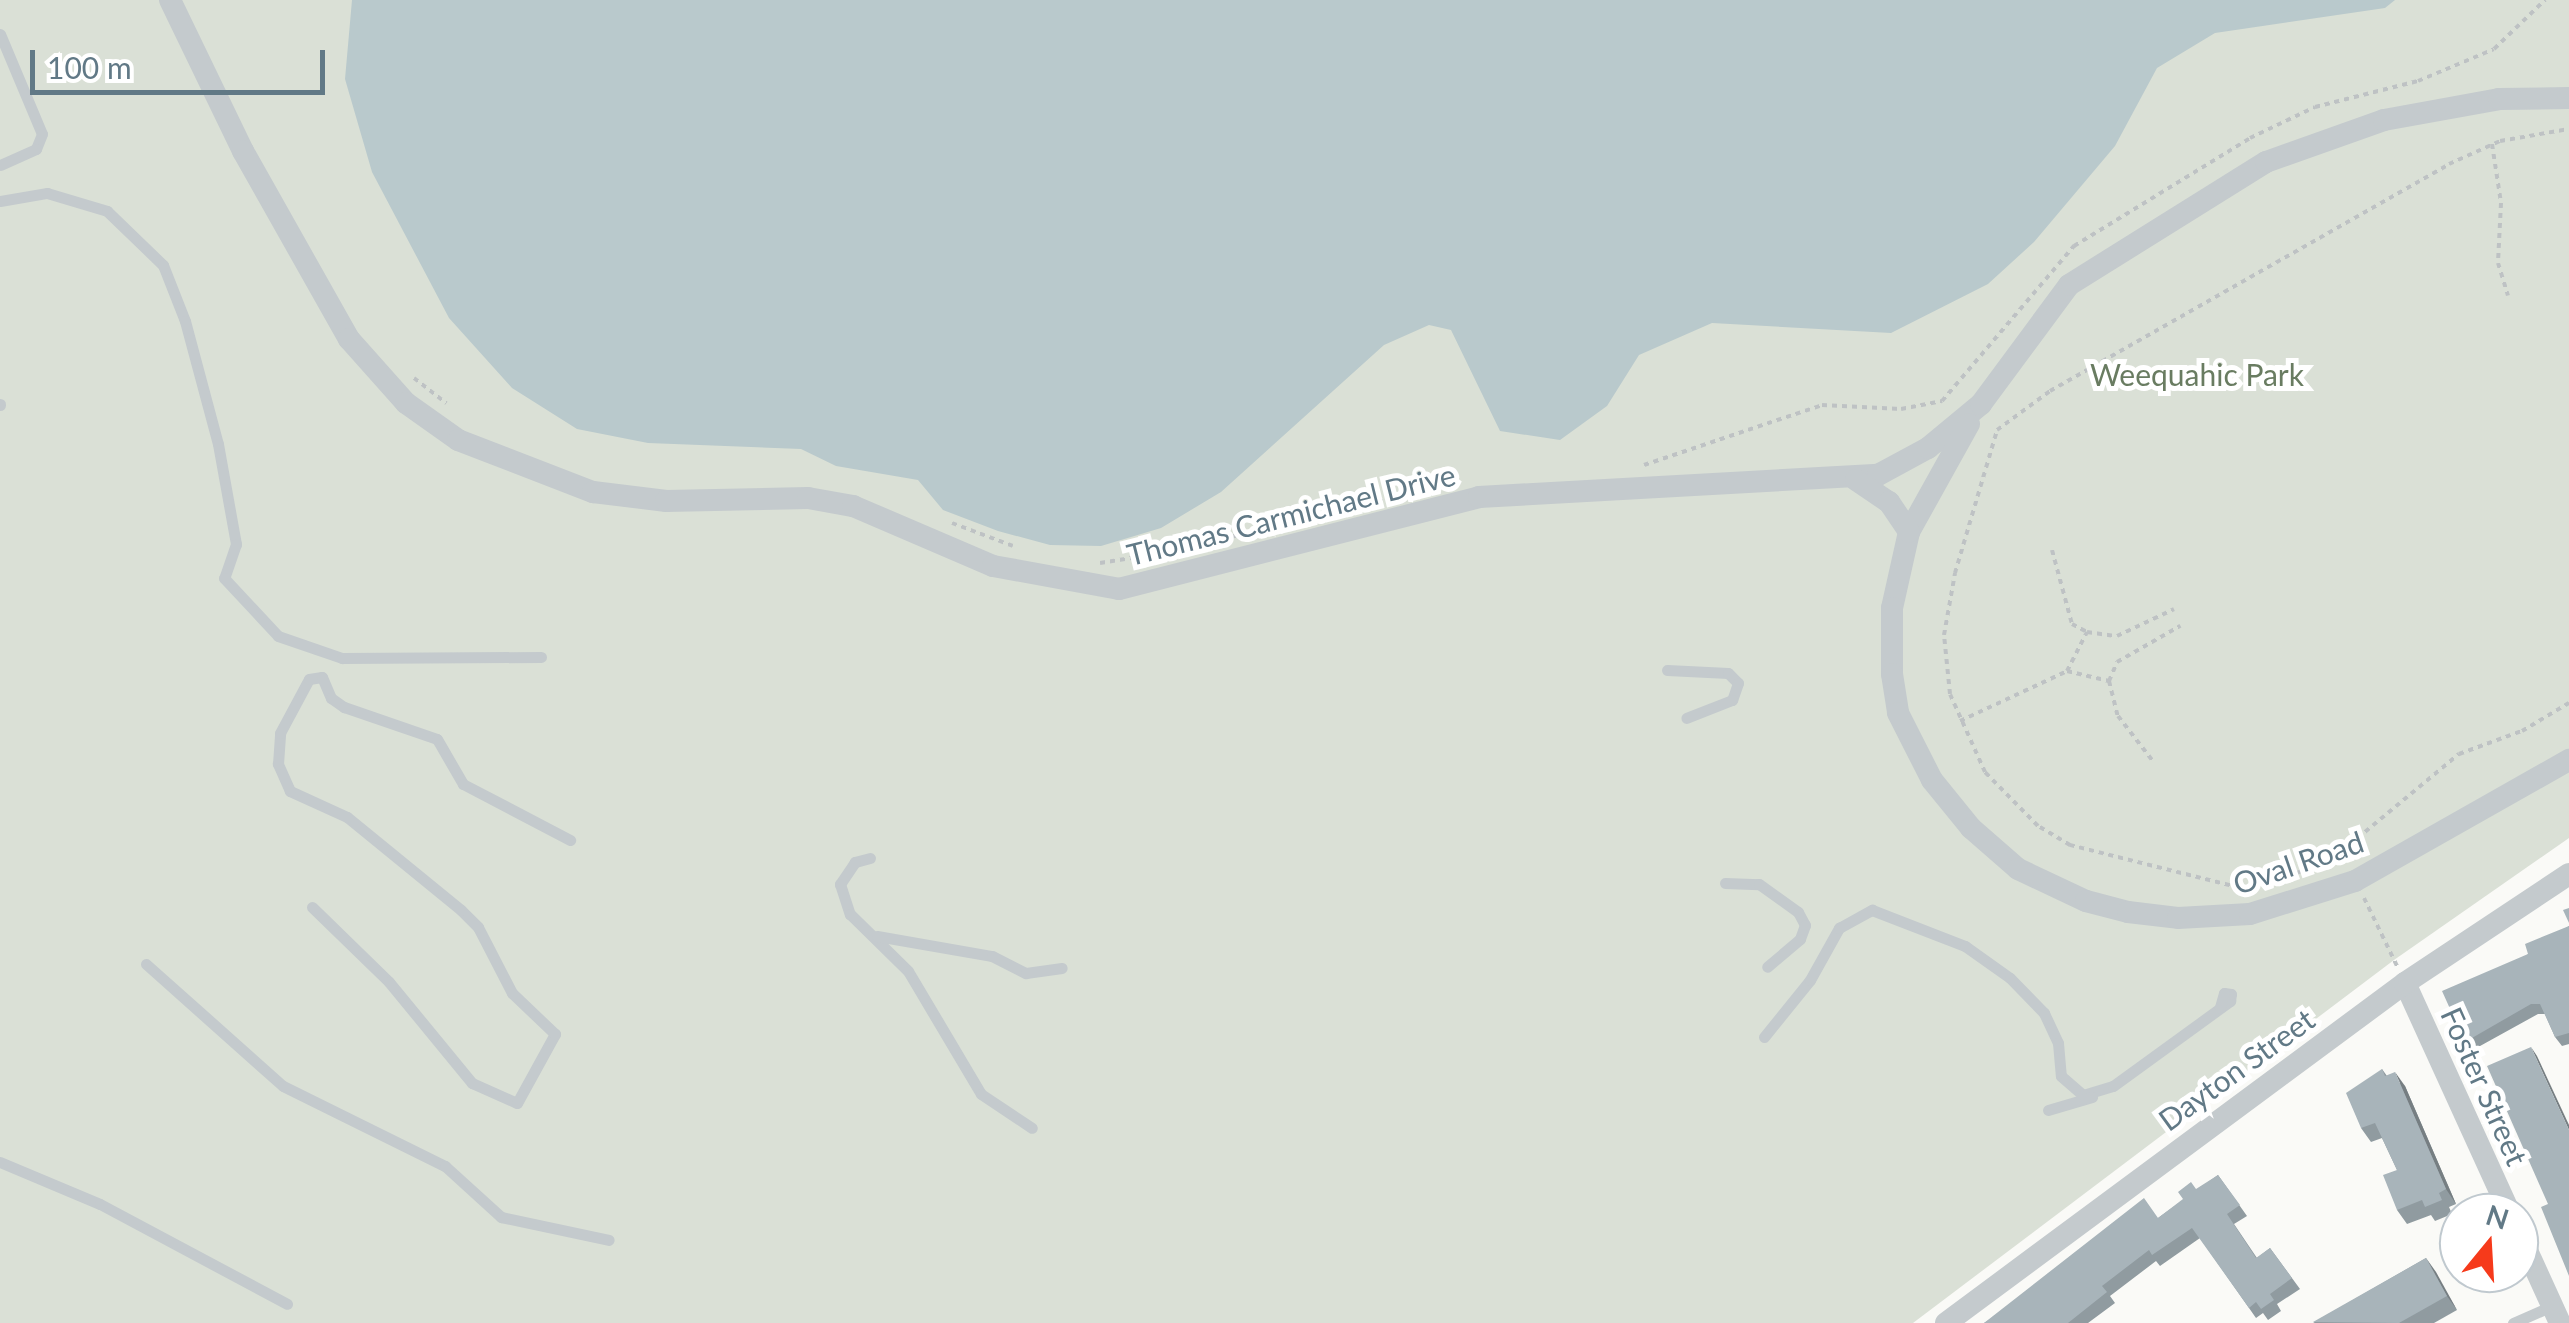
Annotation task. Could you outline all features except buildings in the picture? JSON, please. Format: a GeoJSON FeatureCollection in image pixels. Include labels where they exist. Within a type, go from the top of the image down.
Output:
{"type":"FeatureCollection","features":[{"type":"Feature","properties":{"kind":"street","name":"Thomas Carmichael Drive"},"geometry":{"type":"LineString","coordinates":[[170,0],[242,151],[349,339],[406,403],[458,440],[592,492],[666,501],[808,498],[853,506],[993,566],[1119,589],[1478,496],[1856,480],[1904,463],[1981,404],[2069,286],[2266,162],[2384,120],[2499,100],[2569,98]]}},
{"type":"Feature","properties":{"kind":"street","name":"Oval Road"},"geometry":{"type":"LineString","coordinates":[[1981,404],[1908,532],[1890,643],[1898,713],[1911,745],[1950,806],[2018,869],[2086,901],[2143,914],[2213,919],[2299,900],[2355,880],[2569,760]]}},
{"type":"Feature","properties":{"kind":"street"},"geometry":{"type":"LineString","coordinates":[[1856,480],[1889,502],[1908,532]]}},
{"type":"Feature","properties":{"kind":"street","name":"Dayton Street"},"geometry":{"type":"LineString","coordinates":[[1946,1323],[2400,974],[2569,874]]}},
{"type":"Feature","properties":{"kind":"street","name":"Foster Street"},"geometry":{"type":"LineString","coordinates":[[2400,974],[2501,1193]]}},
{"type":"Feature","properties":{"kind":"street"},"geometry":{"type":"LineString","coordinates":[[2539,1277],[2556,1314]]}},
{"type":"Feature","properties":{"kind":"lane"},"geometry":{"type":"LineString","coordinates":[[0,34],[42,134],[36,149],[0,165]]}},
{"type":"Feature","properties":{"kind":"lane"},"geometry":{"type":"LineString","coordinates":[[0,201],[47,193],[107,212],[162,264],[186,321],[218,444],[236,544],[224,578],[278,636],[342,658],[541,657]]}},
{"type":"Feature","properties":{"kind":"lane"},"geometry":{"type":"LineString","coordinates":[[1667,670],[1728,674],[1738,683],[1732,700],[1686,718]]}},
{"type":"Feature","properties":{"kind":"lane"},"geometry":{"type":"LineString","coordinates":[[312,907],[389,982],[472,1083],[517,1103],[555,1034],[512,994],[478,926],[461,910],[360,826],[290,791],[278,764],[280,734],[309,679],[322,677],[331,698],[344,707],[438,739],[463,784],[570,840]]}},
{"type":"Feature","properties":{"kind":"lane"},"geometry":{"type":"LineString","coordinates":[[870,858],[855,862],[840,884],[850,914],[908,971],[981,1094],[1032,1128]]}},
{"type":"Feature","properties":{"kind":"lane"},"geometry":{"type":"LineString","coordinates":[[1725,883],[1759,884],[1798,912],[1805,926],[1800,940],[1768,968]]}},
{"type":"Feature","properties":{"kind":"lane"},"geometry":{"type":"LineString","coordinates":[[1764,1037],[1810,980],[1839,928],[1861,913],[1883,912],[1964,946],[2010,978],[2053,1028],[2061,1076],[2083,1095],[2096,1095]]}},
{"type":"Feature","properties":{"kind":"lane"},"geometry":{"type":"LineString","coordinates":[[869,933],[992,956],[1026,973],[1062,968]]}},
{"type":"Feature","properties":{"kind":"lane"},"geometry":{"type":"LineString","coordinates":[[146,964],[283,1086],[430,1158],[502,1218],[608,1240]]}},
{"type":"Feature","properties":{"kind":"lane"},"geometry":{"type":"LineString","coordinates":[[2048,1110],[2096,1095],[2220,1008]]}},
{"type":"Feature","properties":{"kind":"lane"},"geometry":{"type":"LineString","coordinates":[[0,1162],[100,1204],[288,1304]]}},
{"type":"Feature","properties":{"kind":"lane"},"geometry":{"type":"LineString","coordinates":[[2513,1323],[2556,1314]]}},
{"type":"Feature","properties":{"kind":"path"},"geometry":{"type":"LineString","coordinates":[[1633,470],[1822,405],[1901,410],[1942,401],[2074,246],[2250,138],[2315,107],[2418,81],[2494,50],[2545,0]]}},
{"type":"Feature","properties":{"kind":"path"},"geometry":{"type":"LineString","coordinates":[[2264,886],[2239,892],[2197,874],[2070,844],[2012,804],[1985,772],[1960,721],[1945,659],[1948,611],[1994,440],[2006,420],[2492,144],[2569,129]]}},
{"type":"Feature","properties":{"kind":"path"},"geometry":{"type":"LineString","coordinates":[[2492,144],[2501,203],[2498,263],[2508,296]]}},
{"type":"Feature","properties":{"kind":"path"},"geometry":{"type":"LineString","coordinates":[[400,367],[452,408]]}},
{"type":"Feature","properties":{"kind":"path"},"geometry":{"type":"LineString","coordinates":[[1082,563],[1184,549],[1433,488]]}},
{"type":"Feature","properties":{"kind":"path"},"geometry":{"type":"LineString","coordinates":[[941,519],[1018,548]]}},
{"type":"Feature","properties":{"kind":"path"},"geometry":{"type":"LineString","coordinates":[[2052,550],[2072,624],[2086,632],[2117,636],[2174,608]]}},
{"type":"Feature","properties":{"kind":"path"},"geometry":{"type":"LineString","coordinates":[[2152,760],[2118,716],[2109,681],[2117,662],[2180,626]]}},
{"type":"Feature","properties":{"kind":"path"},"geometry":{"type":"LineString","coordinates":[[2067,671],[2086,632]]}},
{"type":"Feature","properties":{"kind":"path"},"geometry":{"type":"LineString","coordinates":[[1960,721],[2067,671],[2109,681]]}},
{"type":"Feature","properties":{"kind":"path"},"geometry":{"type":"LineString","coordinates":[[2279,882],[2342,851],[2459,754],[2522,730],[2569,703]]}},
{"type":"Feature","properties":{"kind":"path"},"geometry":{"type":"LineString","coordinates":[[2358,888],[2400,974]]}},
{"type":"Feature","properties":{"kind":"green space","name":"Weequahic Park"},"geometry":{"type":"Polygon","coordinates":[[[0,0],[2569,0],[2569,838],[2394,960],[1913,1323],[0,1323],[0,0]]]}},
{"type":"Feature","properties":{"kind":"shaded area"},"geometry":{"type":"Polygon","coordinates":[[[352,0],[2395,0],[2385,8],[2215,33],[2157,68],[2115,146],[2034,242],[1988,284],[1891,333],[1712,323],[1639,355],[1607,406],[1560,440],[1500,431],[1451,330],[1429,325],[1384,345],[1221,492],[1161,528],[1101,546],[1050,545],[998,531],[943,510],[918,480],[836,466],[801,449],[648,443],[577,429],[512,388],[449,318],[372,172],[345,79],[352,0]]]}}]}
